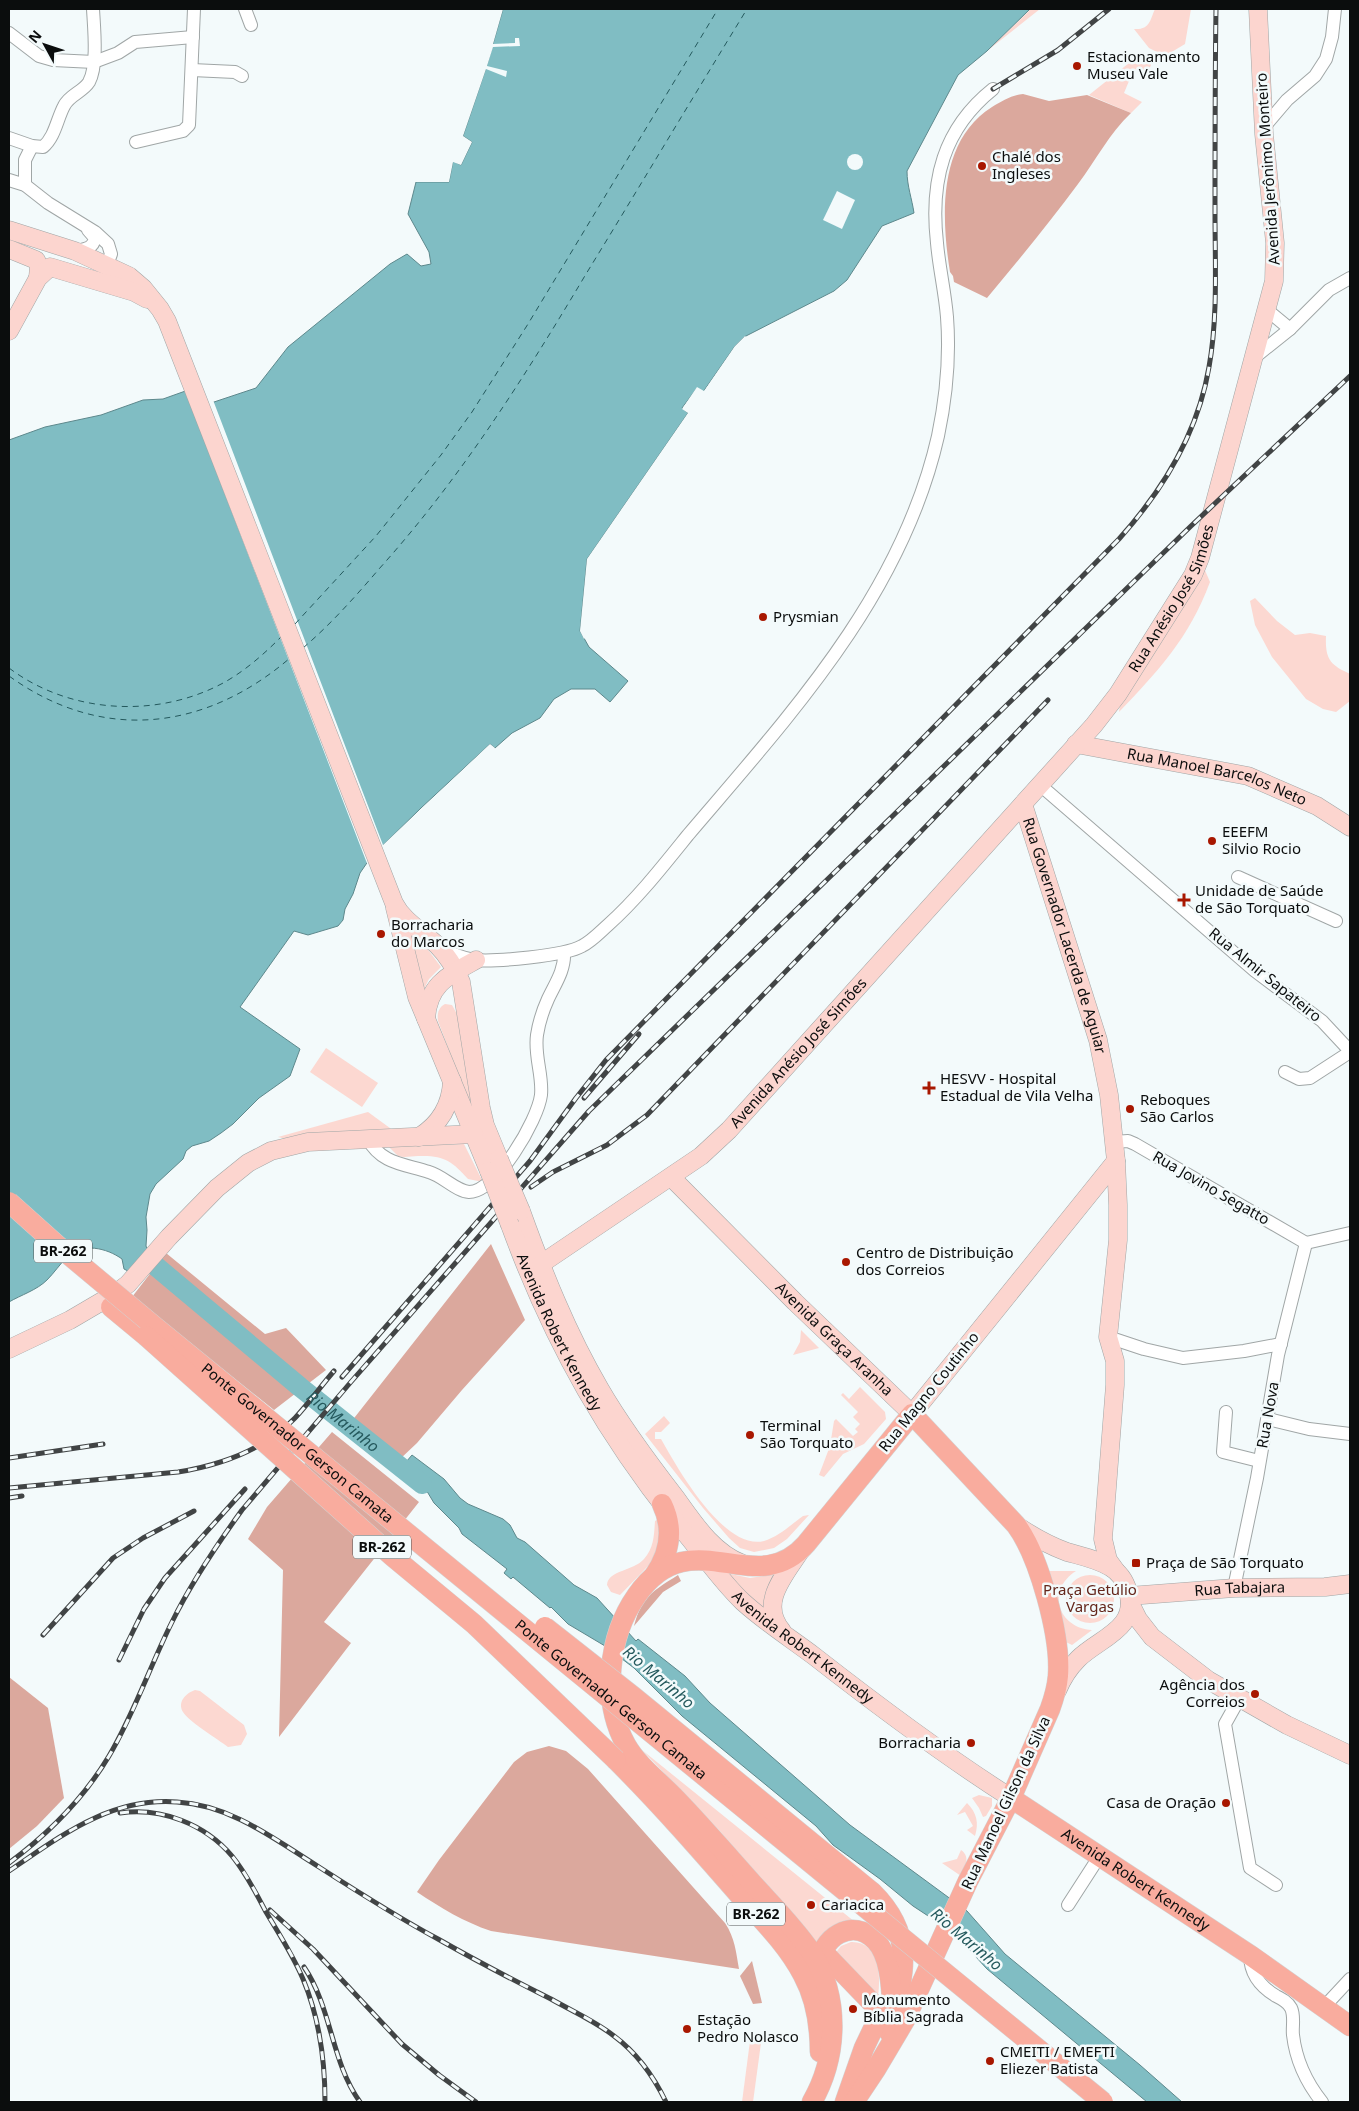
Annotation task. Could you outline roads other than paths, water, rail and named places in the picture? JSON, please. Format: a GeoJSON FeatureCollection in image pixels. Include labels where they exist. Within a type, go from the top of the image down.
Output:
{"type":"FeatureCollection","features":[{"type":"Feature","properties":{"kind":"main road","name":"BR-262"},"geometry":{"type":"LineString","coordinates":[[9,1202],[119,1296]]}},
{"type":"Feature","properties":{"kind":"main road","name":"BR-262"},"geometry":{"type":"LineString","coordinates":[[9,1220],[119,1296]]}},
{"type":"Feature","properties":{"kind":"main road","name":"Ponte Governador Gerson Camata"},"geometry":{"type":"LineString","coordinates":[[119,1296],[146,1336],[1083,2102]]}},
{"type":"Feature","properties":{"kind":"main road","name":"Ponte Governador Gerson Camata"},"geometry":{"type":"LineString","coordinates":[[119,1296],[1103,2102]]}},
{"type":"Feature","properties":{"kind":"main road","name":"BR-262"},"geometry":{"type":"LineString","coordinates":[[146,1336],[392,1556],[474,1624],[616,1760],[691,1838],[778,1939],[797,1963],[804,1976],[815,2004],[820,2037],[818,2070],[811,2102]]}},
{"type":"Feature","properties":{"kind":"main road","name":"Avenida Graça Aranha"},"geometry":{"type":"LineString","coordinates":[[912,1414],[1016,1525]]}},
{"type":"Feature","properties":{"kind":"main road","name":"Rua Magno Coutinho"},"geometry":{"type":"LineString","coordinates":[[806,1544],[912,1414]]}},
{"type":"Feature","properties":{"kind":"main road","name":"BR-262"},"geometry":{"type":"LineString","coordinates":[[329,1467],[574,1649],[881,1901],[894,1921],[902,1944],[904,1956],[902,1981],[887,2043],[876,2069],[854,2102]]}},
{"type":"Feature","properties":{"kind":"main road"},"geometry":{"type":"LineString","coordinates":[[662,1504],[668,1522],[669,1541],[664,1559],[654,1576],[638,1594],[625,1617],[615,1644],[611,1675],[616,1720],[621,1735],[632,1754],[689,1812],[788,1923],[820,1963],[831,2003],[832,2042],[826,2072],[811,2102]]}},
{"type":"Feature","properties":{"kind":"main road","name":"Rua Manoel Gilson da Silva"},"geometry":{"type":"LineString","coordinates":[[876,2069],[905,2020],[968,1882],[1011,1798],[1054,1698],[1058,1662],[1051,1621],[1034,1555],[1016,1525]]}},
{"type":"Feature","properties":{"kind":"main road"},"geometry":{"type":"LineString","coordinates":[[654,1576],[674,1564],[690,1560],[706,1559],[750,1566],[777,1564],[793,1556],[806,1544]]}},
{"type":"Feature","properties":{"kind":"main road","name":"Avenida Robert Kennedy"},"geometry":{"type":"LineString","coordinates":[[1011,1798],[1285,1979],[1350,2026]]}},
{"type":"Feature","properties":{"kind":"main road"},"geometry":{"type":"LineString","coordinates":[[820,1963],[824,1946],[840,1932],[859,1931],[871,1936],[880,1946],[886,1963],[891,1990],[892,2020]]}},
{"type":"Feature","properties":{"kind":"main road"},"geometry":{"type":"LineString","coordinates":[[820,1963],[827,1956],[877,2008],[874,2027],[864,2048],[845,2102]]}},
{"type":"Feature","properties":{"kind":"main road"},"geometry":{"type":"LineString","coordinates":[[820,2102],[864,2048]]}},
{"type":"Feature","properties":{"kind":"street"},"geometry":{"type":"LineString","coordinates":[[9,138],[32,146],[43,147],[49,141],[69,98],[86,86],[90,80],[94,62],[93,9]]}},
{"type":"Feature","properties":{"kind":"street"},"geometry":{"type":"LineString","coordinates":[[136,142],[187,129],[192,70],[194,9]]}},
{"type":"Feature","properties":{"kind":"street"},"geometry":{"type":"LineString","coordinates":[[245,9],[251,24]]}},
{"type":"Feature","properties":{"kind":"street","name":"Avenida Jerônimo Monteiro"},"geometry":{"type":"LineString","coordinates":[[1255,357],[1274,281],[1275,257],[1264,128],[1258,9]]}},
{"type":"Feature","properties":{"kind":"street"},"geometry":{"type":"LineString","coordinates":[[1264,128],[1287,100],[1315,76],[1326,59],[1332,37],[1335,9]]}},
{"type":"Feature","properties":{"kind":"street"},"geometry":{"type":"LineString","coordinates":[[9,33],[39,56],[53,60],[94,62],[118,53],[135,42],[193,37]]}},
{"type":"Feature","properties":{"kind":"street"},"geometry":{"type":"LineString","coordinates":[[192,70],[235,72],[242,76]]}},
{"type":"Feature","properties":{"kind":"street"},"geometry":{"type":"LineString","coordinates":[[436,944],[456,955],[476,960],[564,953],[575,950],[590,941],[631,903],[797,708],[853,628],[896,551],[913,515],[930,466],[944,398],[947,321],[935,230],[936,199],[940,170],[949,142],[956,129],[974,106],[993,89]]}},
{"type":"Feature","properties":{"kind":"street"},"geometry":{"type":"LineString","coordinates":[[24,185],[25,160],[32,146]]}},
{"type":"Feature","properties":{"kind":"street"},"geometry":{"type":"LineString","coordinates":[[9,180],[24,185],[48,203],[95,232],[108,244],[111,254],[107,265],[96,274],[77,274]]}},
{"type":"Feature","properties":{"kind":"street"},"geometry":{"type":"LineString","coordinates":[[75,251],[90,248],[94,243],[95,238],[81,224]]}},
{"type":"Feature","properties":{"kind":"street"},"geometry":{"type":"LineString","coordinates":[[9,230],[75,251],[129,276],[143,288],[160,308],[178,348],[394,903],[417,997],[452,1080],[450,1098],[442,1114],[432,1127],[419,1137]]}},
{"type":"Feature","properties":{"kind":"street"},"geometry":{"type":"LineString","coordinates":[[9,249],[36,260],[39,266],[38,278]]}},
{"type":"Feature","properties":{"kind":"street"},"geometry":{"type":"LineString","coordinates":[[9,331],[38,278],[50,267],[134,292],[160,308]]}},
{"type":"Feature","properties":{"kind":"street"},"geometry":{"type":"LineString","coordinates":[[1255,357],[1290,329],[1329,290],[1350,278]]}},
{"type":"Feature","properties":{"kind":"street"},"geometry":{"type":"LineString","coordinates":[[1267,310],[1290,329]]}},
{"type":"Feature","properties":{"kind":"street","name":"Rua Anésio José Simões"},"geometry":{"type":"LineString","coordinates":[[1023,804],[1118,694],[1196,566],[1255,357]]}},
{"type":"Feature","properties":{"kind":"street","name":"Rua Manoel Barcelos Neto"},"geometry":{"type":"LineString","coordinates":[[1076,744],[1248,776],[1317,806],[1350,826]]}},
{"type":"Feature","properties":{"kind":"street","name":"Rua Almir Sapateiro"},"geometry":{"type":"LineString","coordinates":[[1040,785],[1255,971],[1322,1021],[1350,1051]]}},
{"type":"Feature","properties":{"kind":"street","name":"Rua Governador Lacerda de Aguiar"},"geometry":{"type":"LineString","coordinates":[[1023,804],[1098,1040],[1109,1095],[1116,1161],[1118,1240],[1108,1337],[1115,1360],[1103,1539],[1108,1560],[1116,1571]]}},
{"type":"Feature","properties":{"kind":"street","name":"Avenida Anésio José Simões"},"geometry":{"type":"LineString","coordinates":[[541,1264],[671,1176],[710,1148],[729,1130],[1023,804]]}},
{"type":"Feature","properties":{"kind":"street"},"geometry":{"type":"LineString","coordinates":[[1238,877],[1336,921]]}},
{"type":"Feature","properties":{"kind":"street","name":"Avenida Robert Kennedy"},"geometry":{"type":"LineString","coordinates":[[394,903],[402,916],[436,944],[451,961],[456,971],[463,993],[481,1108],[510,1225],[529,1274],[572,1368],[606,1425],[662,1504],[742,1600],[904,1726],[962,1767],[1011,1798]]}},
{"type":"Feature","properties":{"kind":"street"},"geometry":{"type":"LineString","coordinates":[[368,1139],[376,1152],[385,1159],[438,1175],[461,1190],[477,1190],[486,1185],[520,1145],[537,1112],[541,1087],[537,1059],[537,1037],[543,1012],[563,965],[564,953]]}},
{"type":"Feature","properties":{"kind":"street"},"geometry":{"type":"LineString","coordinates":[[426,1019],[428,1004],[434,990],[444,979],[476,960]]}},
{"type":"Feature","properties":{"kind":"street"},"geometry":{"type":"LineString","coordinates":[[1285,1072],[1299,1079],[1310,1078],[1350,1051]]}},
{"type":"Feature","properties":{"kind":"street","name":"Avenida Robert Kennedy"},"geometry":{"type":"LineString","coordinates":[[452,1080],[474,1134],[521,1211],[541,1264],[585,1361],[600,1389],[637,1445],[687,1514],[712,1543],[727,1556],[750,1566]]}},
{"type":"Feature","properties":{"kind":"street"},"geometry":{"type":"LineString","coordinates":[[9,1348],[70,1320],[107,1299],[119,1296],[169,1237],[217,1188],[248,1163],[265,1154],[284,1146],[302,1143],[474,1134]]}},
{"type":"Feature","properties":{"kind":"street","name":"Rua Jovino Segatto"},"geometry":{"type":"LineString","coordinates":[[1114,1142],[1135,1144],[1306,1244]]}},
{"type":"Feature","properties":{"kind":"street","name":"Rua Magno Coutinho"},"geometry":{"type":"LineString","coordinates":[[912,1414],[1116,1161]]}},
{"type":"Feature","properties":{"kind":"street","name":"Avenida Graça Aranha"},"geometry":{"type":"LineString","coordinates":[[671,1176],[795,1302],[912,1414]]}},
{"type":"Feature","properties":{"kind":"street"},"geometry":{"type":"LineString","coordinates":[[1306,1244],[1350,1232]]}},
{"type":"Feature","properties":{"kind":"street","name":"Rua Nova"},"geometry":{"type":"LineString","coordinates":[[1234,1588],[1282,1344],[1306,1244]]}},
{"type":"Feature","properties":{"kind":"street"},"geometry":{"type":"LineString","coordinates":[[1108,1337],[1144,1349],[1183,1358],[1244,1351],[1282,1344]]}},
{"type":"Feature","properties":{"kind":"street"},"geometry":{"type":"LineString","coordinates":[[1226,1412],[1223,1452],[1259,1461]]}},
{"type":"Feature","properties":{"kind":"street"},"geometry":{"type":"LineString","coordinates":[[1268,1419],[1309,1429],[1350,1434]]}},
{"type":"Feature","properties":{"kind":"street"},"geometry":{"type":"LineString","coordinates":[[1016,1525],[1046,1543],[1104,1564],[1116,1571],[1125,1582],[1130,1599],[1144,1629],[1161,1645],[1239,1699],[1324,1744],[1350,1755]]}},
{"type":"Feature","properties":{"kind":"street","name":"Rua Magno Coutinho"},"geometry":{"type":"LineString","coordinates":[[784,1633],[773,1614],[774,1594],[806,1544]]}},
{"type":"Feature","properties":{"kind":"street","name":"Rua Tabajara"},"geometry":{"type":"LineString","coordinates":[[1130,1599],[1234,1588],[1325,1587],[1350,1584]]}},
{"type":"Feature","properties":{"kind":"street"},"geometry":{"type":"LineString","coordinates":[[1054,1698],[1064,1677],[1078,1659],[1112,1635],[1126,1618],[1130,1599]]}},
{"type":"Feature","properties":{"kind":"street"},"geometry":{"type":"LineString","coordinates":[[1112,1635],[1136,1634],[1161,1645]]}},
{"type":"Feature","properties":{"kind":"street"},"geometry":{"type":"LineString","coordinates":[[1239,1699],[1225,1724],[1250,1868],[1276,1885]]}},
{"type":"Feature","properties":{"kind":"street"},"geometry":{"type":"LineString","coordinates":[[1068,1905],[1099,1857]]}},
{"type":"Feature","properties":{"kind":"street"},"geometry":{"type":"LineString","coordinates":[[1250,1956],[1251,1969],[1254,1974],[1265,1987],[1286,2002],[1291,2009],[1294,2043],[1299,2063],[1307,2082],[1322,2102]]}},
{"type":"Feature","properties":{"kind":"street"},"geometry":{"type":"LineString","coordinates":[[1318,2003],[1350,1979]]}},
{"type":"Feature","properties":{"kind":"water"},"geometry":{"type":"Polygon","coordinates":[[[503,9],[1029,10],[987,51],[958,75],[907,171],[914,213],[882,226],[847,280],[834,291],[744,337],[735,346],[703,392],[697,388],[682,408],[688,413],[587,559],[580,631],[589,647],[628,681],[610,702],[595,689],[571,689],[554,699],[540,718],[512,733],[495,748],[490,744],[371,857],[360,873],[353,894],[345,909],[343,920],[338,926],[308,935],[294,931],[240,1007],[300,1049],[290,1076],[259,1098],[233,1124],[221,1133],[209,1141],[192,1146],[186,1151],[183,1159],[156,1184],[150,1194],[146,1217],[146,1246],[149,1254],[132,1273],[124,1269],[122,1259],[116,1255],[94,1248],[80,1249],[67,1257],[43,1284],[9,1302],[9,440],[45,427],[101,415],[143,400],[163,399],[191,389],[208,404],[256,388],[288,347],[390,264],[407,254],[421,266],[431,264],[429,252],[408,214],[416,182],[449,182],[453,161],[461,165],[472,142],[463,136],[486,68],[503,9]]]}},
{"type":"Feature","properties":{"kind":"water","name":"Rio Marinho"},"geometry":{"type":"Polygon","coordinates":[[[412,1455],[444,1479],[460,1498],[468,1504],[503,1519],[510,1525],[517,1538],[525,1542],[574,1585],[597,1598],[636,1641],[638,1639],[685,1676],[710,1703],[850,1825],[967,1911],[1005,1954],[1182,2102],[1147,2102],[987,1969],[954,1933],[913,1906],[833,1845],[816,1826],[682,1716],[634,1668],[605,1646],[568,1624],[551,1607],[513,1577],[511,1579],[504,1573],[507,1569],[462,1534],[459,1528],[434,1503],[425,1488],[400,1469],[412,1455]]]}},
{"type":"Feature","properties":{"kind":"waterway","name":"Rio Marinho"},"geometry":{"type":"LineString","coordinates":[[146,1258],[300,1387],[422,1484]]}},
{"type":"Feature","properties":{"kind":"railway"},"geometry":{"type":"LineString","coordinates":[[993,89],[1058,50],[1109,9]]}},
{"type":"Feature","properties":{"kind":"railway"},"geometry":{"type":"LineString","coordinates":[[342,1377],[530,1161],[606,1060],[1119,539],[1150,501],[1164,480],[1187,438],[1196,415],[1204,391],[1212,348],[1215,290],[1216,9]]}},
{"type":"Feature","properties":{"kind":"railway"},"geometry":{"type":"LineString","coordinates":[[9,1863],[38,1840],[77,1801],[109,1756],[126,1724],[179,1607],[204,1565],[242,1510],[350,1383],[589,1111],[1191,526],[1350,376]]}},
{"type":"Feature","properties":{"kind":"railway"},"geometry":{"type":"LineString","coordinates":[[531,1187],[553,1172],[607,1145],[647,1115],[1048,700]]}},
{"type":"Feature","properties":{"kind":"railway"},"geometry":{"type":"LineString","coordinates":[[584,1098],[639,1034]]}},
{"type":"Feature","properties":{"kind":"railway"},"geometry":{"type":"LineString","coordinates":[[9,1488],[178,1472],[226,1460],[256,1447],[283,1429],[295,1418],[334,1371]]}},
{"type":"Feature","properties":{"kind":"railway"},"geometry":{"type":"LineString","coordinates":[[9,1458],[103,1444]]}},
{"type":"Feature","properties":{"kind":"railway"},"geometry":{"type":"LineString","coordinates":[[119,1660],[144,1609],[165,1578],[245,1489]]}},
{"type":"Feature","properties":{"kind":"railway"},"geometry":{"type":"LineString","coordinates":[[9,1498],[22,1496]]}},
{"type":"Feature","properties":{"kind":"railway"},"geometry":{"type":"LineString","coordinates":[[43,1635],[113,1558],[143,1538],[194,1511]]}},
{"type":"Feature","properties":{"kind":"railway"},"geometry":{"type":"LineString","coordinates":[[9,1871],[67,1832],[108,1812],[153,1802],[177,1802],[216,1809],[269,1835],[408,1922],[583,2016],[607,2031],[637,2058],[656,2084],[666,2102]]}},
{"type":"Feature","properties":{"kind":"railway"},"geometry":{"type":"LineString","coordinates":[[120,1813],[151,1813],[181,1820],[209,1835],[237,1863],[290,1953],[309,1994],[320,2039],[325,2102]]}},
{"type":"Feature","properties":{"kind":"railway"},"geometry":{"type":"LineString","coordinates":[[270,1910],[313,1949],[402,2044],[439,2075],[476,2102]]}},
{"type":"Feature","properties":{"kind":"railway"},"geometry":{"type":"LineString","coordinates":[[304,1967],[320,2000],[343,2070],[360,2102]]}},
{"type":"Feature","properties":{"kind":"place","name":"Estacionamento Museu Vale"},"geometry":{"type":"Point","coordinates":[1077,66]}},
{"type":"Feature","properties":{"kind":"place","name":"Chalé dos Ingleses"},"geometry":{"type":"Point","coordinates":[982,166]}},
{"type":"Feature","properties":{"kind":"place","name":"Prysmian"},"geometry":{"type":"Point","coordinates":[763,617]}},
{"type":"Feature","properties":{"kind":"place","name":"EEEFM Silvio Rocio"},"geometry":{"type":"Point","coordinates":[1212,841]}},
{"type":"Feature","properties":{"kind":"place","name":"Unidade de Saúde de São Torquato"},"geometry":{"type":"Point","coordinates":[1184,900]}},
{"type":"Feature","properties":{"kind":"place","name":"Borracharia do Marcos"},"geometry":{"type":"Point","coordinates":[381,934]}},
{"type":"Feature","properties":{"kind":"place","name":"HESVV - Hospital Estadual de Vila Velha"},"geometry":{"type":"Point","coordinates":[929,1088]}},
{"type":"Feature","properties":{"kind":"place","name":"Reboques São Carlos"},"geometry":{"type":"Point","coordinates":[1130,1109]}},
{"type":"Feature","properties":{"kind":"place","name":"Centro de Distribuição dos Correios"},"geometry":{"type":"Point","coordinates":[846,1262]}},
{"type":"Feature","properties":{"kind":"place","name":"Terminal São Torquato"},"geometry":{"type":"Point","coordinates":[750,1435]}},
{"type":"Feature","properties":{"kind":"place","name":"Praça de São Torquato"},"geometry":{"type":"Point","coordinates":[1136,1563]}},
{"type":"Feature","properties":{"kind":"place","name":"Agência dos Correios"},"geometry":{"type":"Point","coordinates":[1255,1694]}},
{"type":"Feature","properties":{"kind":"place","name":"Borracharia"},"geometry":{"type":"Point","coordinates":[971,1743]}},
{"type":"Feature","properties":{"kind":"place","name":"Casa de Oração"},"geometry":{"type":"Point","coordinates":[1226,1803]}},
{"type":"Feature","properties":{"kind":"place","name":"Cariacica"},"geometry":{"type":"Point","coordinates":[811,1905]}},
{"type":"Feature","properties":{"kind":"place","name":"Monumento Bíblia Sagrada"},"geometry":{"type":"Point","coordinates":[853,2009]}},
{"type":"Feature","properties":{"kind":"place","name":"Estação Pedro Nolasco"},"geometry":{"type":"Point","coordinates":[687,2029]}},
{"type":"Feature","properties":{"kind":"place","name":"CMEITI / EMEFTI Eliezer Batista"},"geometry":{"type":"Point","coordinates":[990,2061]}},
{"type":"Feature","properties":{"kind":"park label","name":"Praça Getúlio Vargas"},"geometry":{"type":"Point","coordinates":[1090,1598]}}]}
